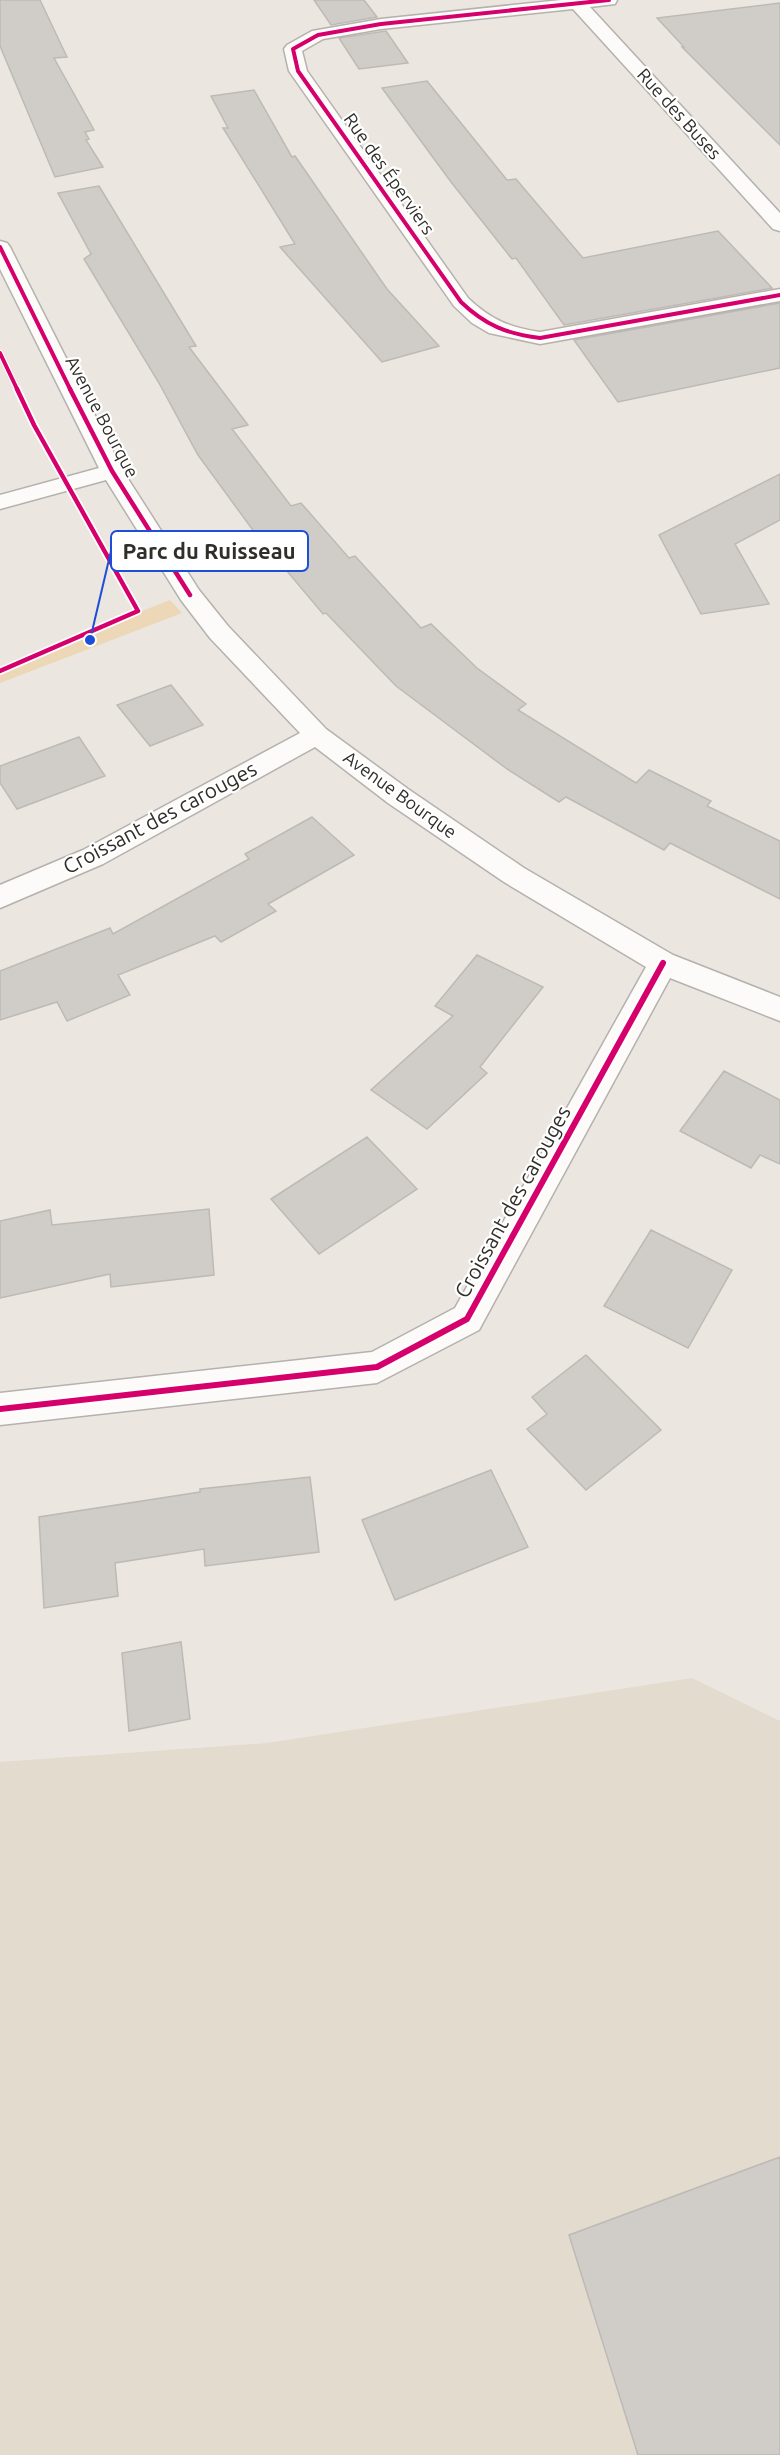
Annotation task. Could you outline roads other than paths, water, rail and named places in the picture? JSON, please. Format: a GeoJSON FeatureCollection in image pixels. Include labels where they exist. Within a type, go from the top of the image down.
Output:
{"type":"FeatureCollection","features":[{"type":"Feature","properties":{"kind":"street","name":"Rue des Éperviers"},"geometry":{"type":"LineString","coordinates":[[609,0],[381,24],[318,35],[293,49],[298,71],[461,302],[480,321],[512,335],[540,338],[780,296]]}},
{"type":"Feature","properties":{"kind":"street","name":"Rue des Buses"},"geometry":{"type":"LineString","coordinates":[[578,4],[780,225]]}},
{"type":"Feature","properties":{"kind":"street","name":"Avenue Bourque"},"geometry":{"type":"LineString","coordinates":[[2,257],[112,471],[190,595],[235,649],[317,735],[398,796],[514,874],[663,963],[780,1010]]}},
{"type":"Feature","properties":{"kind":"street"},"geometry":{"type":"LineString","coordinates":[[0,502],[112,471]]}},
{"type":"Feature","properties":{"kind":"street","name":"Croissant des carouges"},"geometry":{"type":"LineString","coordinates":[[0,897],[93,856],[317,735]]}},
{"type":"Feature","properties":{"kind":"street","name":"Croissant des carouges"},"geometry":{"type":"LineString","coordinates":[[0,1409],[376,1367],[467,1319],[663,963]]}},
{"type":"Feature","properties":{"kind":"place","name":"Parc du Ruisseau"},"geometry":{"type":"Point","coordinates":[90,640]}}]}
